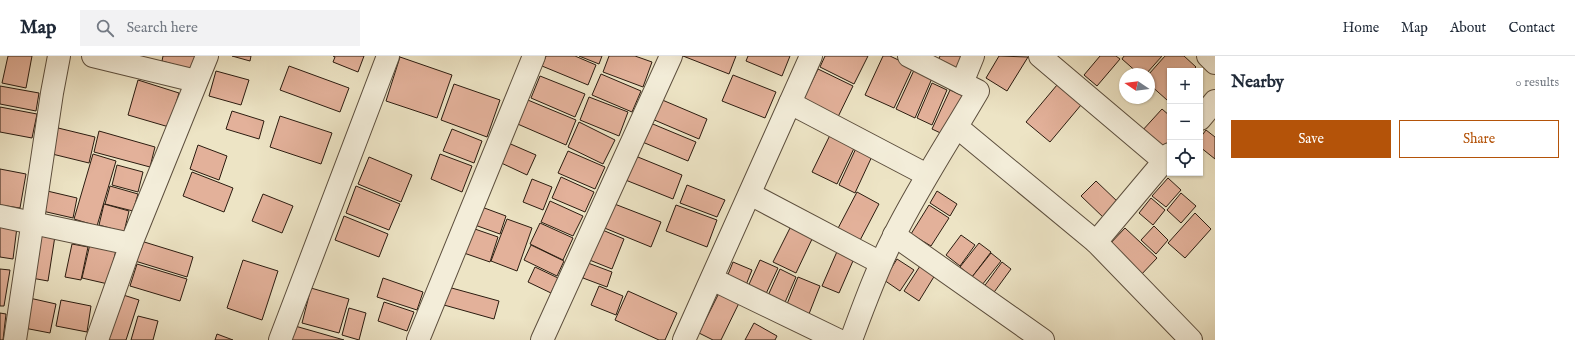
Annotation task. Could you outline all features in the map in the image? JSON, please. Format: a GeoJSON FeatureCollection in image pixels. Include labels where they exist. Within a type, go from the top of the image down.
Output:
{"type":"FeatureCollection","features":[{"type":"Feature","properties":{"kind":"street"},"geometry":{"type":"LineString","coordinates":[[15,340],[32,222],[59,56]]}},
{"type":"Feature","properties":{"kind":"street"},"geometry":{"type":"LineString","coordinates":[[93,56],[196,81]]}},
{"type":"Feature","properties":{"kind":"street"},"geometry":{"type":"LineString","coordinates":[[97,340],[131,244],[207,56]]}},
{"type":"Feature","properties":{"kind":"street"},"geometry":{"type":"LineString","coordinates":[[280,340],[388,56]]}},
{"type":"Feature","properties":{"kind":"street"},"geometry":{"type":"LineString","coordinates":[[418,340],[534,56]]}},
{"type":"Feature","properties":{"kind":"street"},"geometry":{"type":"LineString","coordinates":[[542,340],[671,56]]}},
{"type":"Feature","properties":{"kind":"street"},"geometry":{"type":"LineString","coordinates":[[685,340],[811,56]]}},
{"type":"Feature","properties":{"kind":"street"},"geometry":{"type":"LineString","coordinates":[[851,340],[881,263],[894,235],[927,175],[978,91],[909,56]]}},
{"type":"Feature","properties":{"kind":"street"},"geometry":{"type":"LineString","coordinates":[[962,83],[973,56]]}},
{"type":"Feature","properties":{"kind":"street"},"geometry":{"type":"LineString","coordinates":[[1040,56],[1167,158],[1096,242]]}},
{"type":"Feature","properties":{"kind":"street"},"geometry":{"type":"LineString","coordinates":[[1208,56],[1215,63]]}},
{"type":"Feature","properties":{"kind":"street"},"geometry":{"type":"LineString","coordinates":[[1203,115],[1215,101]]}},
{"type":"Feature","properties":{"kind":"street"},"geometry":{"type":"LineString","coordinates":[[790,103],[927,175]]}},
{"type":"Feature","properties":{"kind":"street"},"geometry":{"type":"LineString","coordinates":[[957,127],[1096,242],[1191,340]]}},
{"type":"Feature","properties":{"kind":"street"},"geometry":{"type":"LineString","coordinates":[[750,194],[881,263]]}},
{"type":"Feature","properties":{"kind":"street"},"geometry":{"type":"LineString","coordinates":[[0,216],[131,244]]}},
{"type":"Feature","properties":{"kind":"street"},"geometry":{"type":"LineString","coordinates":[[894,235],[1043,340]]}},
{"type":"Feature","properties":{"kind":"street"},"geometry":{"type":"LineString","coordinates":[[712,279],[838,340]]}},
{"type":"Feature","properties":{"kind":"building"},"geometry":{"type":"Polygon","coordinates":[[[8,56],[32,56],[26,88],[2,83],[8,56]]]}},
{"type":"Feature","properties":{"kind":"building"},"geometry":{"type":"Polygon","coordinates":[[[163,56],[198,56],[194,70],[162,61],[163,56]]]}},
{"type":"Feature","properties":{"kind":"building"},"geometry":{"type":"Polygon","coordinates":[[[232,56],[251,56],[250,61],[232,56]]]}},
{"type":"Feature","properties":{"kind":"building"},"geometry":{"type":"Polygon","coordinates":[[[333,56],[364,56],[358,72],[333,62],[335,57],[333,56]]]}},
{"type":"Feature","properties":{"kind":"building"},"geometry":{"type":"Polygon","coordinates":[[[546,56],[575,56],[596,65],[588,85],[542,66],[546,56]]]}},
{"type":"Feature","properties":{"kind":"building"},"geometry":{"type":"Polygon","coordinates":[[[579,56],[602,56],[599,64],[579,56]]]}},
{"type":"Feature","properties":{"kind":"building"},"geometry":{"type":"Polygon","coordinates":[[[609,56],[635,56],[652,62],[643,87],[603,72],[609,56]]]}},
{"type":"Feature","properties":{"kind":"building"},"geometry":{"type":"Polygon","coordinates":[[[683,56],[736,56],[729,74],[683,56]]]}},
{"type":"Feature","properties":{"kind":"building"},"geometry":{"type":"Polygon","coordinates":[[[748,56],[790,56],[782,76],[746,61],[748,56]]]}},
{"type":"Feature","properties":{"kind":"building"},"geometry":{"type":"Polygon","coordinates":[[[825,56],[868,56],[854,84],[820,67],[825,56]]]}},
{"type":"Feature","properties":{"kind":"building"},"geometry":{"type":"Polygon","coordinates":[[[883,56],[890,56],[913,67],[894,108],[865,95],[883,56]]]}},
{"type":"Feature","properties":{"kind":"building"},"geometry":{"type":"Polygon","coordinates":[[[940,56],[965,56],[959,72],[937,63],[940,56]]]}},
{"type":"Feature","properties":{"kind":"building"},"geometry":{"type":"Polygon","coordinates":[[[999,56],[1028,57],[1007,91],[986,78],[999,56]]]}},
{"type":"Feature","properties":{"kind":"building"},"geometry":{"type":"Polygon","coordinates":[[[1100,56],[1116,56],[1120,59],[1097,86],[1084,75],[1100,56]]]}},
{"type":"Feature","properties":{"kind":"building"},"geometry":{"type":"Polygon","coordinates":[[[1124,56],[1162,56],[1151,68],[1132,68],[1122,59],[1124,56]]]}},
{"type":"Feature","properties":{"kind":"building"},"geometry":{"type":"Polygon","coordinates":[[[1165,56],[1184,56],[1196,67],[1167,68],[1167,100],[1155,89],[1154,68],[1165,56]]]}},
{"type":"Feature","properties":{"kind":"building"},"geometry":{"type":"Polygon","coordinates":[[[400,57],[452,75],[437,118],[386,101],[400,57]]]}},
{"type":"Feature","properties":{"kind":"building"},"geometry":{"type":"Polygon","coordinates":[[[289,66],[349,88],[340,112],[280,90],[289,66]]]}},
{"type":"Feature","properties":{"kind":"building"},"geometry":{"type":"Polygon","coordinates":[[[915,68],[933,76],[915,118],[896,109],[915,68]]]}},
{"type":"Feature","properties":{"kind":"building"},"geometry":{"type":"Polygon","coordinates":[[[818,69],[853,86],[836,121],[801,104],[818,69]]]}},
{"type":"Feature","properties":{"kind":"building"},"geometry":{"type":"Polygon","coordinates":[[[216,71],[249,80],[241,105],[209,96],[216,71]]]}},
{"type":"Feature","properties":{"kind":"building"},"geometry":{"type":"Polygon","coordinates":[[[601,74],[641,91],[632,112],[592,95],[601,74]]]}},
{"type":"Feature","properties":{"kind":"building"},"geometry":{"type":"Polygon","coordinates":[[[733,75],[776,92],[765,118],[722,101],[733,75]]]}},
{"type":"Feature","properties":{"kind":"building"},"geometry":{"type":"Polygon","coordinates":[[[540,76],[585,94],[575,117],[531,98],[540,76]]]}},
{"type":"Feature","properties":{"kind":"building"},"geometry":{"type":"Polygon","coordinates":[[[138,80],[179,93],[169,127],[128,115],[138,80]]]}},
{"type":"Feature","properties":{"kind":"building"},"geometry":{"type":"Polygon","coordinates":[[[932,83],[947,90],[932,125],[917,118],[932,83]]]}},
{"type":"Feature","properties":{"kind":"building"},"geometry":{"type":"Polygon","coordinates":[[[454,84],[500,100],[487,137],[441,120],[454,84]]]}},
{"type":"Feature","properties":{"kind":"building"},"geometry":{"type":"Polygon","coordinates":[[[1057,85],[1081,105],[1050,142],[1026,122],[1057,85]]]}},
{"type":"Feature","properties":{"kind":"building"},"geometry":{"type":"Polygon","coordinates":[[[0,86],[39,93],[36,111],[0,104],[0,86]]]}},
{"type":"Feature","properties":{"kind":"building"},"geometry":{"type":"Polygon","coordinates":[[[950,90],[966,97],[949,137],[932,129],[950,90]]]}},
{"type":"Feature","properties":{"kind":"building"},"geometry":{"type":"Polygon","coordinates":[[[589,97],[628,112],[619,136],[580,120],[589,97]]]}},
{"type":"Feature","properties":{"kind":"building"},"geometry":{"type":"Polygon","coordinates":[[[523,98],[576,120],[566,145],[513,122],[523,98]]]}},
{"type":"Feature","properties":{"kind":"building"},"geometry":{"type":"Polygon","coordinates":[[[660,99],[707,119],[699,139],[652,119],[660,99]]]}},
{"type":"Feature","properties":{"kind":"building"},"geometry":{"type":"Polygon","coordinates":[[[0,107],[37,114],[32,138],[0,132],[0,107]]]}},
{"type":"Feature","properties":{"kind":"building"},"geometry":{"type":"Polygon","coordinates":[[[1162,109],[1167,113],[1167,147],[1162,152],[1141,132],[1162,109]]]}},
{"type":"Feature","properties":{"kind":"building"},"geometry":{"type":"Polygon","coordinates":[[[232,111],[264,121],[259,139],[226,129],[232,111]]]}},
{"type":"Feature","properties":{"kind":"building"},"geometry":{"type":"Polygon","coordinates":[[[280,116],[332,133],[321,164],[270,147],[280,116]]]}},
{"type":"Feature","properties":{"kind":"building"},"geometry":{"type":"Polygon","coordinates":[[[579,122],[615,140],[603,164],[568,147],[579,122]]]}},
{"type":"Feature","properties":{"kind":"building"},"geometry":{"type":"Polygon","coordinates":[[[648,122],[696,142],[688,161],[640,141],[648,122]]]}},
{"type":"Feature","properties":{"kind":"building"},"geometry":{"type":"Polygon","coordinates":[[[50,126],[95,137],[89,163],[44,152],[50,126]]]}},
{"type":"Feature","properties":{"kind":"building"},"geometry":{"type":"Polygon","coordinates":[[[452,129],[482,141],[474,163],[443,151],[452,129]]]}},
{"type":"Feature","properties":{"kind":"building"},"geometry":{"type":"Polygon","coordinates":[[[1206,130],[1215,137],[1215,159],[1203,149],[1203,134],[1206,130]]]}},
{"type":"Feature","properties":{"kind":"building"},"geometry":{"type":"Polygon","coordinates":[[[99,131],[155,147],[150,167],[94,152],[99,131]]]}},
{"type":"Feature","properties":{"kind":"building"},"geometry":{"type":"Polygon","coordinates":[[[832,131],[857,142],[837,184],[812,172],[832,131]]]}},
{"type":"Feature","properties":{"kind":"building"},"geometry":{"type":"Polygon","coordinates":[[[506,142],[536,155],[527,175],[497,161],[506,142]]]}},
{"type":"Feature","properties":{"kind":"building"},"geometry":{"type":"Polygon","coordinates":[[[858,144],[874,152],[855,193],[839,185],[858,144]]]}},
{"type":"Feature","properties":{"kind":"building"},"geometry":{"type":"Polygon","coordinates":[[[198,145],[227,156],[219,180],[190,169],[198,145]]]}},
{"type":"Feature","properties":{"kind":"building"},"geometry":{"type":"Polygon","coordinates":[[[568,151],[605,167],[595,189],[558,173],[568,151]]]}},
{"type":"Feature","properties":{"kind":"building"},"geometry":{"type":"Polygon","coordinates":[[[93,154],[116,161],[97,226],[74,219],[93,154]]]}},
{"type":"Feature","properties":{"kind":"building"},"geometry":{"type":"Polygon","coordinates":[[[440,154],[472,166],[462,192],[431,179],[440,154]]]}},
{"type":"Feature","properties":{"kind":"building"},"geometry":{"type":"Polygon","coordinates":[[[633,155],[682,175],[673,199],[623,179],[633,155]]]}},
{"type":"Feature","properties":{"kind":"building"},"geometry":{"type":"Polygon","coordinates":[[[369,157],[412,175],[401,202],[358,184],[369,157]]]}},
{"type":"Feature","properties":{"kind":"building"},"geometry":{"type":"Polygon","coordinates":[[[117,165],[143,172],[138,192],[112,185],[117,165]]]}},
{"type":"Feature","properties":{"kind":"building"},"geometry":{"type":"Polygon","coordinates":[[[0,169],[26,174],[20,208],[0,205],[0,169]]]}},
{"type":"Feature","properties":{"kind":"building"},"geometry":{"type":"Polygon","coordinates":[[[192,172],[233,188],[224,212],[183,196],[192,172]]]}},
{"type":"Feature","properties":{"kind":"building"},"geometry":{"type":"Polygon","coordinates":[[[561,177],[594,192],[585,212],[552,198],[561,177]]]}},
{"type":"Feature","properties":{"kind":"building"},"geometry":{"type":"Polygon","coordinates":[[[1168,178],[1181,190],[1166,207],[1152,196],[1168,178]]]}},
{"type":"Feature","properties":{"kind":"building"},"geometry":{"type":"Polygon","coordinates":[[[532,179],[552,187],[543,210],[523,202],[532,179]]]}},
{"type":"Feature","properties":{"kind":"building"},"geometry":{"type":"Polygon","coordinates":[[[1096,181],[1119,203],[1105,219],[1081,196],[1096,181]]]}},
{"type":"Feature","properties":{"kind":"building"},"geometry":{"type":"Polygon","coordinates":[[[687,185],[725,200],[717,217],[680,203],[687,185]]]}},
{"type":"Feature","properties":{"kind":"building"},"geometry":{"type":"Polygon","coordinates":[[[110,186],[138,194],[133,211],[105,204],[110,186]]]}},
{"type":"Feature","properties":{"kind":"building"},"geometry":{"type":"Polygon","coordinates":[[[356,186],[400,204],[389,230],[346,213],[356,186]]]}},
{"type":"Feature","properties":{"kind":"building"},"geometry":{"type":"Polygon","coordinates":[[[43,190],[77,198],[73,218],[38,210],[43,190]]]}},
{"type":"Feature","properties":{"kind":"building"},"geometry":{"type":"Polygon","coordinates":[[[937,191],[957,204],[950,216],[930,203],[937,191]]]}},
{"type":"Feature","properties":{"kind":"building"},"geometry":{"type":"Polygon","coordinates":[[[857,192],[879,204],[857,246],[835,234],[857,192]]]}},
{"type":"Feature","properties":{"kind":"building"},"geometry":{"type":"Polygon","coordinates":[[[1181,193],[1196,206],[1181,223],[1167,210],[1181,193]]]}},
{"type":"Feature","properties":{"kind":"building"},"geometry":{"type":"Polygon","coordinates":[[[263,194],[293,206],[282,233],[252,221],[263,194]]]}},
{"type":"Feature","properties":{"kind":"building"},"geometry":{"type":"Polygon","coordinates":[[[1151,198],[1165,210],[1153,225],[1139,213],[1151,198]]]}},
{"type":"Feature","properties":{"kind":"building"},"geometry":{"type":"Polygon","coordinates":[[[550,201],[583,216],[573,236],[541,222],[550,201]]]}},
{"type":"Feature","properties":{"kind":"building"},"geometry":{"type":"Polygon","coordinates":[[[612,203],[661,222],[651,247],[602,227],[612,203]]]}},
{"type":"Feature","properties":{"kind":"building"},"geometry":{"type":"Polygon","coordinates":[[[104,204],[129,211],[124,232],[99,225],[104,204]]]}},
{"type":"Feature","properties":{"kind":"building"},"geometry":{"type":"Polygon","coordinates":[[[676,205],[717,220],[707,247],[666,231],[676,205]]]}},
{"type":"Feature","properties":{"kind":"building"},"geometry":{"type":"Polygon","coordinates":[[[929,205],[949,218],[931,246],[911,234],[929,205]]]}},
{"type":"Feature","properties":{"kind":"building"},"geometry":{"type":"Polygon","coordinates":[[[479,206],[506,216],[500,234],[472,224],[479,206]]]}},
{"type":"Feature","properties":{"kind":"building"},"geometry":{"type":"Polygon","coordinates":[[[1195,213],[1211,229],[1185,258],[1168,243],[1195,213]]]}},
{"type":"Feature","properties":{"kind":"building"},"geometry":{"type":"Polygon","coordinates":[[[344,216],[388,234],[379,257],[335,240],[344,216]]]}},
{"type":"Feature","properties":{"kind":"building"},"geometry":{"type":"Polygon","coordinates":[[[507,219],[532,228],[517,271],[491,261],[507,219]]]}},
{"type":"Feature","properties":{"kind":"building"},"geometry":{"type":"Polygon","coordinates":[[[540,223],[573,238],[563,260],[530,244],[540,223]]]}},
{"type":"Feature","properties":{"kind":"building"},"geometry":{"type":"Polygon","coordinates":[[[0,224],[17,227],[13,259],[0,257],[0,224]]]}},
{"type":"Feature","properties":{"kind":"building"},"geometry":{"type":"Polygon","coordinates":[[[791,226],[813,237],[796,273],[773,262],[791,226]]]}},
{"type":"Feature","properties":{"kind":"building"},"geometry":{"type":"Polygon","coordinates":[[[1154,226],[1168,240],[1156,254],[1141,240],[1154,226]]]}},
{"type":"Feature","properties":{"kind":"building"},"geometry":{"type":"Polygon","coordinates":[[[469,227],[498,237],[490,262],[461,252],[469,227]]]}},
{"type":"Feature","properties":{"kind":"building"},"geometry":{"type":"Polygon","coordinates":[[[1125,228],[1157,258],[1139,277],[1107,247],[1125,228]]]}},
{"type":"Feature","properties":{"kind":"building"},"geometry":{"type":"Polygon","coordinates":[[[600,229],[624,239],[612,269],[587,259],[600,229]]]}},
{"type":"Feature","properties":{"kind":"building"},"geometry":{"type":"Polygon","coordinates":[[[33,232],[55,236],[48,281],[26,277],[33,232]]]}},
{"type":"Feature","properties":{"kind":"building"},"geometry":{"type":"Polygon","coordinates":[[[961,235],[975,245],[960,266],[946,255],[961,235]]]}},
{"type":"Feature","properties":{"kind":"building"},"geometry":{"type":"Polygon","coordinates":[[[141,241],[193,257],[187,277],[135,261],[141,241]]]}},
{"type":"Feature","properties":{"kind":"building"},"geometry":{"type":"Polygon","coordinates":[[[979,243],[991,252],[972,277],[960,267],[979,243]]]}},
{"type":"Feature","properties":{"kind":"building"},"geometry":{"type":"Polygon","coordinates":[[[72,244],[88,247],[81,280],[65,277],[72,244]]]}},
{"type":"Feature","properties":{"kind":"building"},"geometry":{"type":"Polygon","coordinates":[[[90,244],[116,250],[108,284],[82,278],[90,244]]]}},
{"type":"Feature","properties":{"kind":"building"},"geometry":{"type":"Polygon","coordinates":[[[531,245],[564,261],[557,276],[524,260],[531,245]]]}},
{"type":"Feature","properties":{"kind":"building"},"geometry":{"type":"Polygon","coordinates":[[[839,247],[856,254],[839,293],[822,286],[839,247]]]}},
{"type":"Feature","properties":{"kind":"building"},"geometry":{"type":"Polygon","coordinates":[[[991,253],[1001,261],[982,285],[972,277],[991,253]]]}},
{"type":"Feature","properties":{"kind":"building"},"geometry":{"type":"Polygon","coordinates":[[[897,259],[914,270],[900,291],[884,280],[897,259]]]}},
{"type":"Feature","properties":{"kind":"building"},"geometry":{"type":"Polygon","coordinates":[[[243,260],[278,271],[262,320],[227,308],[243,260]]]}},
{"type":"Feature","properties":{"kind":"building"},"geometry":{"type":"Polygon","coordinates":[[[760,260],[778,268],[764,298],[746,291],[760,260]]]}},
{"type":"Feature","properties":{"kind":"building"},"geometry":{"type":"Polygon","coordinates":[[[733,262],[752,270],[744,290],[725,282],[733,262]]]}},
{"type":"Feature","properties":{"kind":"building"},"geometry":{"type":"Polygon","coordinates":[[[1002,262],[1011,269],[992,295],[983,288],[1002,262]]]}},
{"type":"Feature","properties":{"kind":"building"},"geometry":{"type":"Polygon","coordinates":[[[588,263],[612,272],[607,287],[583,278],[588,263]]]}},
{"type":"Feature","properties":{"kind":"building"},"geometry":{"type":"Polygon","coordinates":[[[137,264],[187,279],[180,301],[130,286],[137,264]]]}},
{"type":"Feature","properties":{"kind":"building"},"geometry":{"type":"Polygon","coordinates":[[[920,266],[935,275],[919,301],[904,291],[920,266]]]}},
{"type":"Feature","properties":{"kind":"building"},"geometry":{"type":"Polygon","coordinates":[[[535,267],[558,278],[551,293],[528,282],[535,267]]]}},
{"type":"Feature","properties":{"kind":"building"},"geometry":{"type":"Polygon","coordinates":[[[0,269],[10,270],[4,306],[0,306],[0,269]]]}},
{"type":"Feature","properties":{"kind":"building"},"geometry":{"type":"Polygon","coordinates":[[[780,269],[796,277],[783,307],[766,300],[780,269]]]}},
{"type":"Feature","properties":{"kind":"building"},"geometry":{"type":"Polygon","coordinates":[[[798,277],[820,286],[807,319],[785,309],[798,277]]]}},
{"type":"Feature","properties":{"kind":"building"},"geometry":{"type":"Polygon","coordinates":[[[383,278],[423,292],[417,310],[377,297],[383,278]]]}},
{"type":"Feature","properties":{"kind":"building"},"geometry":{"type":"Polygon","coordinates":[[[599,286],[623,296],[616,315],[591,305],[599,286]]]}},
{"type":"Feature","properties":{"kind":"building"},"geometry":{"type":"Polygon","coordinates":[[[448,287],[499,301],[494,319],[444,305],[448,287]]]}},
{"type":"Feature","properties":{"kind":"building"},"geometry":{"type":"Polygon","coordinates":[[[311,288],[349,299],[339,333],[302,323],[311,288]]]}},
{"type":"Feature","properties":{"kind":"building"},"geometry":{"type":"Polygon","coordinates":[[[628,291],[677,313],[665,340],[659,340],[615,320],[628,291]]]}},
{"type":"Feature","properties":{"kind":"building"},"geometry":{"type":"Polygon","coordinates":[[[720,291],[740,301],[721,340],[713,340],[699,333],[720,291]]]}},
{"type":"Feature","properties":{"kind":"building"},"geometry":{"type":"Polygon","coordinates":[[[117,293],[139,300],[126,340],[104,340],[117,293]]]}},
{"type":"Feature","properties":{"kind":"building"},"geometry":{"type":"Polygon","coordinates":[[[25,297],[56,304],[50,333],[19,327],[25,297]]]}},
{"type":"Feature","properties":{"kind":"building"},"geometry":{"type":"Polygon","coordinates":[[[61,300],[91,306],[87,332],[56,326],[61,300]]]}},
{"type":"Feature","properties":{"kind":"building"},"geometry":{"type":"Polygon","coordinates":[[[384,302],[414,312],[407,331],[378,321],[384,302]]]}},
{"type":"Feature","properties":{"kind":"building"},"geometry":{"type":"Polygon","coordinates":[[[349,308],[366,313],[359,340],[342,335],[349,308]]]}},
{"type":"Feature","properties":{"kind":"building"},"geometry":{"type":"Polygon","coordinates":[[[0,313],[6,314],[3,340],[0,340],[0,313]]]}},
{"type":"Feature","properties":{"kind":"building"},"geometry":{"type":"Polygon","coordinates":[[[138,316],[158,321],[153,340],[131,340],[138,316]]]}},
{"type":"Feature","properties":{"kind":"building"},"geometry":{"type":"Polygon","coordinates":[[[754,323],[777,336],[775,340],[745,340],[754,323]]]}},
{"type":"Feature","properties":{"kind":"building"},"geometry":{"type":"Polygon","coordinates":[[[295,326],[344,340],[290,340],[295,326]]]}},
{"type":"Feature","properties":{"kind":"building"},"geometry":{"type":"Polygon","coordinates":[[[217,334],[233,340],[215,340],[217,334]]]}}]}
